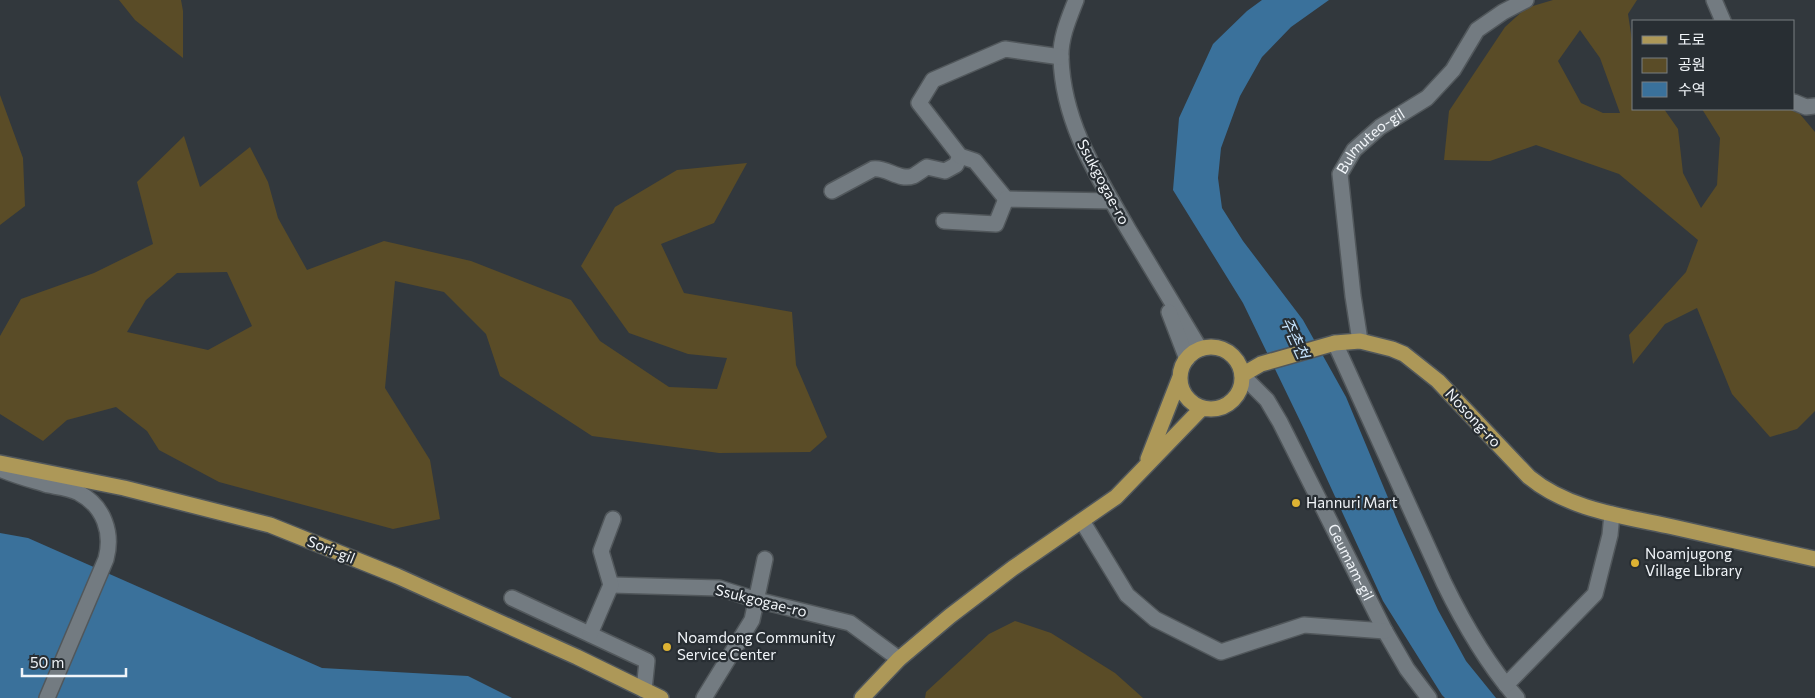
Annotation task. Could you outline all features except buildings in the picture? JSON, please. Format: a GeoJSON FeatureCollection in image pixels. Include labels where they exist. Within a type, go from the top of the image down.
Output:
{"type":"FeatureCollection","features":[{"type":"Feature","properties":{"kind":"main road","name":"Nosong-ro"},"geometry":{"type":"LineString","coordinates":[[1242,375],[1260,364],[1332,344],[1360,341],[1404,354],[1438,381],[1529,477],[1542,488],[1564,500],[1612,514],[1815,559]]}},
{"type":"Feature","properties":{"kind":"main road"},"geometry":{"type":"LineString","coordinates":[[1145,468],[1180,377],[1182,367],[1194,352],[1214,347],[1225,350],[1240,365],[1242,386],[1237,396],[1230,403],[1216,409],[1202,408],[1186,396],[1181,387],[1180,377]]}},
{"type":"Feature","properties":{"kind":"main road"},"geometry":{"type":"LineString","coordinates":[[862,698],[899,659],[950,616],[1013,568],[1116,497],[1202,408]]}},
{"type":"Feature","properties":{"kind":"main road","name":"Sori-gil"},"geometry":{"type":"LineString","coordinates":[[0,462],[124,488],[270,525],[397,576],[577,657],[661,698]]}},
{"type":"Feature","properties":{"kind":"street","name":"Ssukgogae-ro"},"geometry":{"type":"LineString","coordinates":[[1076,0],[1062,43],[1061,57],[1065,99],[1072,122],[1112,201],[1200,349]]}},
{"type":"Feature","properties":{"kind":"street","name":"Bulmuteo-gil"},"geometry":{"type":"LineString","coordinates":[[1360,341],[1353,296],[1340,174],[1354,150],[1380,127],[1427,98],[1453,70],[1477,30],[1503,12],[1526,0]]}},
{"type":"Feature","properties":{"kind":"street"},"geometry":{"type":"LineString","coordinates":[[1714,0],[1724,20]]}},
{"type":"Feature","properties":{"kind":"street"},"geometry":{"type":"LineString","coordinates":[[1061,57],[1005,49],[932,80],[919,103],[960,156],[975,161],[1006,199],[1112,201]]}},
{"type":"Feature","properties":{"kind":"street"},"geometry":{"type":"LineString","coordinates":[[1795,102],[1806,107],[1815,106]]}},
{"type":"Feature","properties":{"kind":"street"},"geometry":{"type":"LineString","coordinates":[[832,191],[874,169],[880,168],[903,177],[912,176],[927,168],[945,171],[956,165],[960,156]]}},
{"type":"Feature","properties":{"kind":"street"},"geometry":{"type":"LineString","coordinates":[[944,221],[996,224],[1006,199]]}},
{"type":"Feature","properties":{"kind":"street"},"geometry":{"type":"LineString","coordinates":[[1155,275],[1187,359]]}},
{"type":"Feature","properties":{"kind":"street"},"geometry":{"type":"LineString","coordinates":[[1332,344],[1444,583],[1477,644],[1517,698]]}},
{"type":"Feature","properties":{"kind":"street","name":"Geumam-gil"},"geometry":{"type":"LineString","coordinates":[[1242,375],[1266,400],[1280,422],[1385,631],[1407,670],[1430,698]]}},
{"type":"Feature","properties":{"kind":"street"},"geometry":{"type":"LineString","coordinates":[[0,469],[20,478],[77,492],[95,506],[102,515],[108,530],[109,548],[106,559],[47,698]]}},
{"type":"Feature","properties":{"kind":"street"},"geometry":{"type":"LineString","coordinates":[[1506,685],[1595,594],[1610,535],[1612,514]]}},
{"type":"Feature","properties":{"kind":"street"},"geometry":{"type":"LineString","coordinates":[[590,634],[611,585],[601,550],[613,519]]}},
{"type":"Feature","properties":{"kind":"street"},"geometry":{"type":"LineString","coordinates":[[1082,521],[1127,595],[1155,619],[1221,652],[1304,625],[1385,631]]}},
{"type":"Feature","properties":{"kind":"street"},"geometry":{"type":"LineString","coordinates":[[704,698],[752,620],[765,559]]}},
{"type":"Feature","properties":{"kind":"street","name":"Ssukgogae-ro"},"geometry":{"type":"LineString","coordinates":[[611,585],[719,588],[757,600],[850,623],[899,659]]}},
{"type":"Feature","properties":{"kind":"street"},"geometry":{"type":"LineString","coordinates":[[512,598],[647,661],[644,690]]}},
{"type":"Feature","properties":{"kind":"green space"},"geometry":{"type":"Polygon","coordinates":[[[119,0],[181,0],[183,11],[183,58],[135,20],[119,0]]]}},
{"type":"Feature","properties":{"kind":"green space"},"geometry":{"type":"Polygon","coordinates":[[[1553,0],[1637,0],[1628,14],[1632,40],[1632,110],[1665,110],[1678,129],[1683,173],[1701,208],[1717,185],[1720,138],[1703,110],[1795,110],[1795,108],[1815,132],[1815,411],[1797,429],[1770,437],[1732,394],[1697,308],[1665,324],[1633,364],[1629,335],[1686,272],[1698,240],[1619,174],[1536,145],[1490,161],[1444,160],[1449,111],[1505,27],[1526,8],[1553,0]],[[1580,30],[1558,61],[1581,103],[1603,113],[1620,113],[1600,58],[1580,30]]]}},
{"type":"Feature","properties":{"kind":"green space"},"geometry":{"type":"Polygon","coordinates":[[[0,95],[23,158],[25,206],[0,225],[0,95]]]}},
{"type":"Feature","properties":{"kind":"green space"},"geometry":{"type":"Polygon","coordinates":[[[184,136],[200,187],[250,147],[268,182],[278,218],[307,270],[384,241],[471,261],[571,300],[600,341],[669,387],[717,389],[727,358],[688,354],[629,333],[581,266],[615,207],[677,170],[747,163],[714,223],[661,244],[684,293],[792,312],[796,365],[827,437],[810,452],[719,453],[592,436],[500,376],[486,334],[444,292],[395,281],[385,388],[430,460],[440,519],[393,529],[219,482],[159,450],[147,431],[116,407],[67,420],[43,441],[0,414],[0,336],[21,299],[94,273],[153,244],[137,182],[184,136]],[[227,272],[177,273],[146,300],[127,332],[208,350],[252,326],[227,272]]]}},
{"type":"Feature","properties":{"kind":"green space"},"geometry":{"type":"Polygon","coordinates":[[[1015,621],[1051,633],[1115,673],[1143,698],[925,698],[926,692],[989,634],[1015,621]]]}},
{"type":"Feature","properties":{"kind":"water","name":"주촌천"},"geometry":{"type":"Polygon","coordinates":[[[1262,0],[1329,0],[1291,27],[1262,57],[1240,96],[1221,148],[1218,178],[1222,208],[1243,241],[1303,320],[1346,397],[1399,524],[1438,610],[1466,661],[1496,698],[1445,698],[1442,695],[1383,601],[1304,429],[1243,303],[1173,190],[1179,118],[1213,44],[1247,11],[1262,0]]]}},
{"type":"Feature","properties":{"kind":"water"},"geometry":{"type":"Polygon","coordinates":[[[0,533],[28,538],[322,668],[468,676],[512,698],[0,698],[0,533]]]}},
{"type":"Feature","properties":{"kind":"place","name":"Hannuri Mart"},"geometry":{"type":"Point","coordinates":[1296,503]}},
{"type":"Feature","properties":{"kind":"place","name":"Noamjugong Village Library"},"geometry":{"type":"Point","coordinates":[1635,563]}},
{"type":"Feature","properties":{"kind":"place","name":"Noamdong Community Service Center"},"geometry":{"type":"Point","coordinates":[667,647]}}]}
